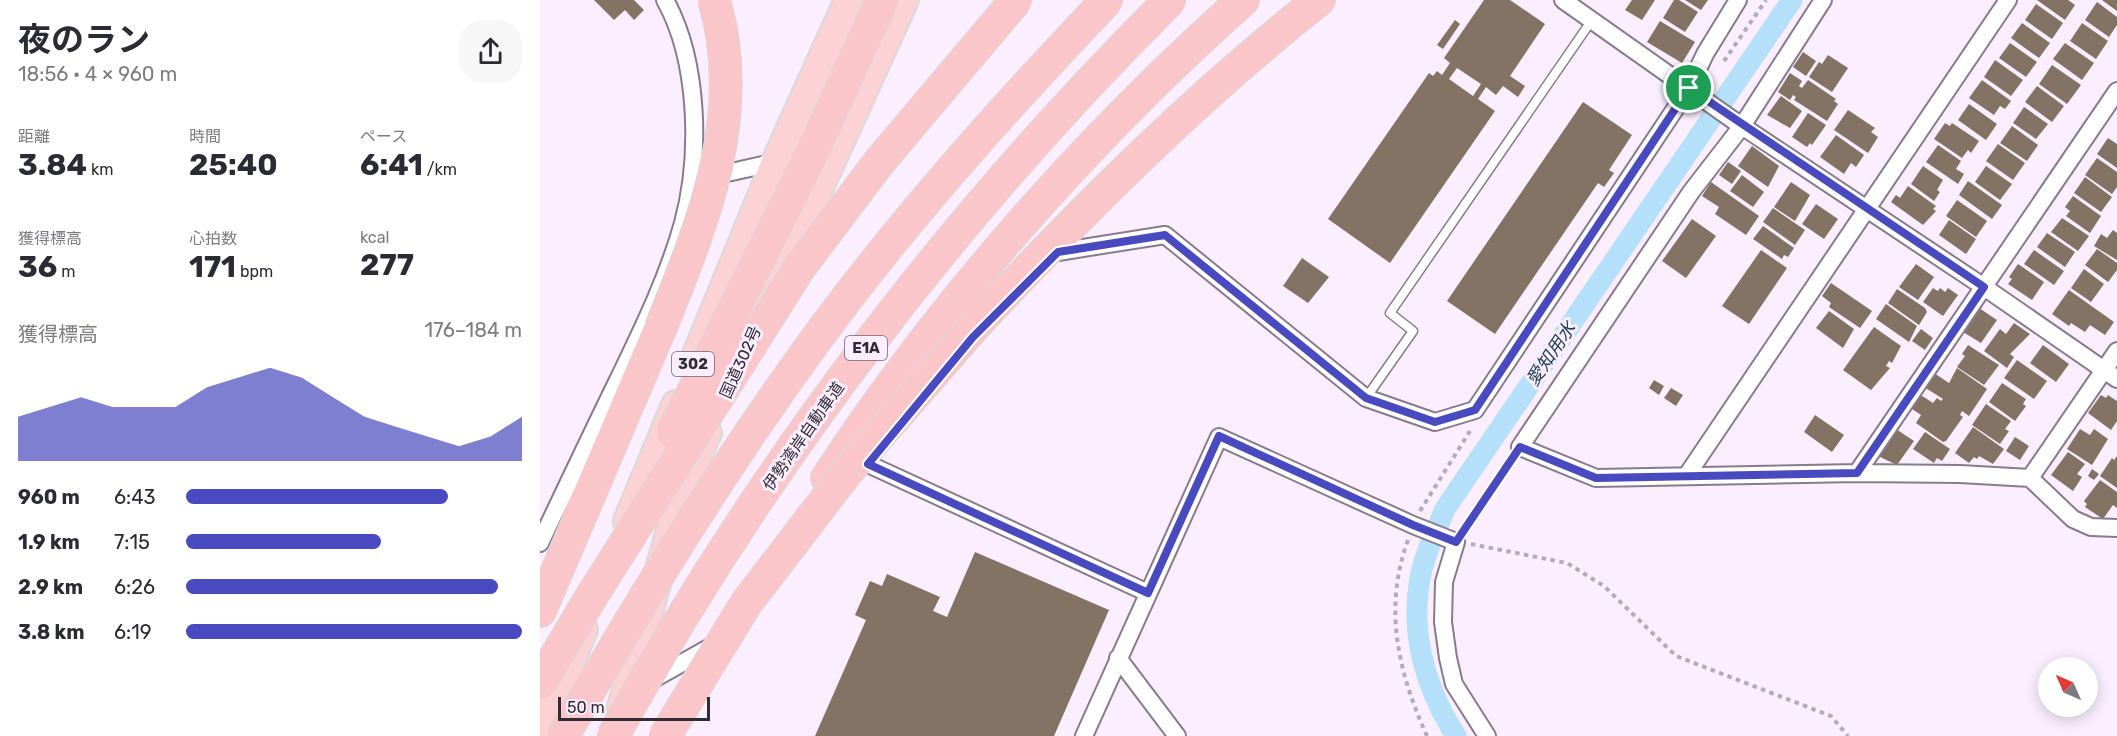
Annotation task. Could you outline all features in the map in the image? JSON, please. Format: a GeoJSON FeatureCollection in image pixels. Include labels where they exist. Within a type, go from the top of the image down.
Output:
{"type":"FeatureCollection","features":[{"type":"Feature","properties":{"kind":"highway"},"geometry":{"type":"LineString","coordinates":[[540,611],[661,327],[710,199],[722,141],[726,106],[722,36],[714,0]]}},
{"type":"Feature","properties":{"kind":"highway","name":"302"},"geometry":{"type":"LineString","coordinates":[[540,730],[776,162],[849,0]]}},
{"type":"Feature","properties":{"kind":"highway"},"geometry":{"type":"LineString","coordinates":[[540,682],[694,392],[812,153],[882,0]]}},
{"type":"Feature","properties":{"kind":"highway","name":"国道302号"},"geometry":{"type":"LineString","coordinates":[[612,736],[628,692],[683,486],[904,0]]}},
{"type":"Feature","properties":{"kind":"highway"},"geometry":{"type":"LineString","coordinates":[[540,682],[605,574],[800,267],[874,169],[1016,0]]}},
{"type":"Feature","properties":{"kind":"highway"},"geometry":{"type":"LineString","coordinates":[[933,98],[1028,0]]}},
{"type":"Feature","properties":{"kind":"highway","name":"E1A"},"geometry":{"type":"LineString","coordinates":[[564,736],[616,644],[692,522],[766,411],[841,306],[934,191],[1027,85],[1107,0]]}},
{"type":"Feature","properties":{"kind":"highway","name":"伊勢湾岸自動車道"},"geometry":{"type":"LineString","coordinates":[[612,736],[737,531],[821,407],[892,313],[1010,170],[1114,55],[1170,0]]}},
{"type":"Feature","properties":{"kind":"highway"},"geometry":{"type":"LineString","coordinates":[[665,736],[830,473],[953,308],[1036,209],[1127,112],[1243,0]]}},
{"type":"Feature","properties":{"kind":"highway"},"geometry":{"type":"LineString","coordinates":[[1127,112],[1258,0]]}},
{"type":"Feature","properties":{"kind":"highway"},"geometry":{"type":"LineString","coordinates":[[747,602],[888,423],[1026,271],[1192,108],[1319,0]]}},
{"type":"Feature","properties":{"kind":"street"},"geometry":{"type":"LineString","coordinates":[[540,543],[653,306],[683,222],[690,181],[694,129],[691,79],[681,35],[665,0]]}},
{"type":"Feature","properties":{"kind":"street"},"geometry":{"type":"LineString","coordinates":[[628,692],[710,648],[747,618],[868,464],[973,337],[1132,174],[1220,96],[1338,0]]}},
{"type":"Feature","properties":{"kind":"street"},"geometry":{"type":"LineString","coordinates":[[1563,0],[1738,123],[1984,287],[2110,375]]}},
{"type":"Feature","properties":{"kind":"street"},"geometry":{"type":"LineString","coordinates":[[1058,252],[1165,235],[1366,398],[1435,422],[1475,410],[1689,88],[1705,54],[1738,0]]}},
{"type":"Feature","properties":{"kind":"street"},"geometry":{"type":"LineString","coordinates":[[1823,0],[1520,447],[1596,478],[1857,473],[1960,474],[2030,478],[2073,519],[2091,527],[2117,528]]}},
{"type":"Feature","properties":{"kind":"street"},"geometry":{"type":"LineString","coordinates":[[1687,475],[2008,0]]}},
{"type":"Feature","properties":{"kind":"street"},"geometry":{"type":"LineString","coordinates":[[1857,473],[2117,91]]}},
{"type":"Feature","properties":{"kind":"street"},"geometry":{"type":"LineString","coordinates":[[690,181],[776,162]]}},
{"type":"Feature","properties":{"kind":"street"},"geometry":{"type":"LineString","coordinates":[[2030,478],[2110,375],[2117,351]]}},
{"type":"Feature","properties":{"kind":"street"},"geometry":{"type":"LineString","coordinates":[[1084,736],[1219,436],[1452,541],[1444,582],[1443,622],[1448,658],[1454,684],[1487,736]]}},
{"type":"Feature","properties":{"kind":"street"},"geometry":{"type":"LineString","coordinates":[[868,464],[1148,593]]}},
{"type":"Feature","properties":{"kind":"street"},"geometry":{"type":"LineString","coordinates":[[1118,658],[1178,736]]}},
{"type":"Feature","properties":{"kind":"lane"},"geometry":{"type":"LineString","coordinates":[[1366,398],[1413,331],[1390,313],[1592,20]]}},
{"type":"Feature","properties":{"kind":"path"},"geometry":{"type":"LineString","coordinates":[[1427,736],[1405,682],[1397,643],[1395,598],[1403,554],[1413,525],[1424,501],[1475,424],[1475,410]]}},
{"type":"Feature","properties":{"kind":"path"},"geometry":{"type":"LineString","coordinates":[[1520,447],[1452,541],[1567,563],[1604,586],[1676,657],[1831,716],[1848,736]]}},
{"type":"Feature","properties":{"kind":"building"},"geometry":{"type":"Polygon","coordinates":[[[594,0],[634,0],[644,10],[634,20],[625,10],[614,20],[594,0]]]}},
{"type":"Feature","properties":{"kind":"building"},"geometry":{"type":"Polygon","coordinates":[[[1484,0],[1510,0],[1545,24],[1510,76],[1525,86],[1518,97],[1503,86],[1496,95],[1486,87],[1478,99],[1495,111],[1390,263],[1328,219],[1429,73],[1433,76],[1437,71],[1442,75],[1450,63],[1444,58],[1484,0]],[[1457,68],[1449,79],[1473,96],[1481,84],[1457,68]]]}},
{"type":"Feature","properties":{"kind":"building"},"geometry":{"type":"Polygon","coordinates":[[[1632,0],[1655,0],[1642,20],[1625,10],[1632,0]]]}},
{"type":"Feature","properties":{"kind":"building"},"geometry":{"type":"Polygon","coordinates":[[[1674,0],[1679,0],[1698,12],[1685,32],[1663,18],[1674,0]]]}},
{"type":"Feature","properties":{"kind":"building"},"geometry":{"type":"Polygon","coordinates":[[[1685,0],[1708,0],[1701,10],[1685,0]]]}},
{"type":"Feature","properties":{"kind":"building"},"geometry":{"type":"Polygon","coordinates":[[[2037,0],[2068,0],[2075,5],[2065,20],[2037,0]]]}},
{"type":"Feature","properties":{"kind":"building"},"geometry":{"type":"Polygon","coordinates":[[[2102,0],[2117,0],[2117,11],[2102,0]]]}},
{"type":"Feature","properties":{"kind":"building"},"geometry":{"type":"Polygon","coordinates":[[[2097,2],[2117,17],[2117,25],[2109,37],[2085,20],[2097,2]]]}},
{"type":"Feature","properties":{"kind":"building"},"geometry":{"type":"Polygon","coordinates":[[[2036,4],[2063,23],[2052,39],[2025,20],[2036,4]]]}},
{"type":"Feature","properties":{"kind":"building"},"geometry":{"type":"Polygon","coordinates":[[[1455,20],[1460,24],[1443,49],[1437,45],[1455,20]]]}},
{"type":"Feature","properties":{"kind":"building"},"geometry":{"type":"Polygon","coordinates":[[[1660,21],[1695,42],[1682,63],[1647,42],[1660,21]]]}},
{"type":"Feature","properties":{"kind":"building"},"geometry":{"type":"Polygon","coordinates":[[[2022,23],[2050,43],[2039,58],[2011,38],[2022,23]]]}},
{"type":"Feature","properties":{"kind":"building"},"geometry":{"type":"Polygon","coordinates":[[[2082,23],[2108,41],[2096,59],[2070,41],[2082,23]]]}},
{"type":"Feature","properties":{"kind":"building"},"geometry":{"type":"Polygon","coordinates":[[[2010,43],[2037,62],[2026,77],[1999,58],[2010,43]]]}},
{"type":"Feature","properties":{"kind":"building"},"geometry":{"type":"Polygon","coordinates":[[[2065,43],[2094,63],[2082,80],[2053,59],[2065,43]]]}},
{"type":"Feature","properties":{"kind":"building"},"geometry":{"type":"Polygon","coordinates":[[[1803,52],[1816,61],[1806,76],[1793,67],[1803,52]]]}},
{"type":"Feature","properties":{"kind":"building"},"geometry":{"type":"Polygon","coordinates":[[[1828,55],[1848,68],[1832,92],[1809,77],[1819,62],[1822,64],[1828,55]]]}},
{"type":"Feature","properties":{"kind":"building"},"geometry":{"type":"Polygon","coordinates":[[[1995,60],[2023,80],[2011,96],[1984,77],[1995,60]]]}},
{"type":"Feature","properties":{"kind":"building"},"geometry":{"type":"Polygon","coordinates":[[[2052,65],[2081,85],[2067,104],[2039,84],[2052,65]]]}},
{"type":"Feature","properties":{"kind":"building"},"geometry":{"type":"Polygon","coordinates":[[[1790,73],[1802,81],[1799,86],[1802,88],[1808,80],[1836,99],[1834,101],[1838,104],[1827,121],[1794,100],[1796,97],[1793,95],[1790,100],[1778,92],[1790,73]]]}},
{"type":"Feature","properties":{"kind":"building"},"geometry":{"type":"Polygon","coordinates":[[[1982,80],[2011,101],[2005,109],[2000,106],[1994,115],[1969,98],[1982,80]]]}},
{"type":"Feature","properties":{"kind":"building"},"geometry":{"type":"Polygon","coordinates":[[[2037,86],[2064,106],[2052,122],[2025,102],[2037,86]]]}},
{"type":"Feature","properties":{"kind":"building"},"geometry":{"type":"Polygon","coordinates":[[[1781,96],[1802,111],[1790,128],[1767,115],[1781,96]]]}},
{"type":"Feature","properties":{"kind":"building"},"geometry":{"type":"Polygon","coordinates":[[[1583,102],[1632,135],[1609,170],[1614,173],[1604,187],[1598,183],[1495,334],[1447,301],[1583,102]]]}},
{"type":"Feature","properties":{"kind":"building"},"geometry":{"type":"Polygon","coordinates":[[[1969,104],[1997,124],[1986,140],[1958,120],[1969,104]]]}},
{"type":"Feature","properties":{"kind":"building"},"geometry":{"type":"Polygon","coordinates":[[[2024,107],[2048,124],[2036,139],[2013,123],[2024,107]]]}},
{"type":"Feature","properties":{"kind":"building"},"geometry":{"type":"Polygon","coordinates":[[[1848,110],[1875,128],[1871,132],[1878,137],[1868,153],[1834,130],[1848,110]]]}},
{"type":"Feature","properties":{"kind":"building"},"geometry":{"type":"Polygon","coordinates":[[[1808,113],[1826,125],[1812,145],[1810,143],[1807,147],[1792,137],[1808,113]]]}},
{"type":"Feature","properties":{"kind":"building"},"geometry":{"type":"Polygon","coordinates":[[[1945,123],[1950,126],[1952,123],[1979,141],[1971,153],[1968,150],[1962,158],[1934,139],[1945,123]]]}},
{"type":"Feature","properties":{"kind":"building"},"geometry":{"type":"Polygon","coordinates":[[[2012,126],[2038,145],[2027,161],[2000,143],[2012,126]]]}},
{"type":"Feature","properties":{"kind":"building"},"geometry":{"type":"Polygon","coordinates":[[[1836,135],[1864,155],[1856,167],[1851,163],[1844,174],[1820,157],[1836,135]]]}},
{"type":"Feature","properties":{"kind":"building"},"geometry":{"type":"Polygon","coordinates":[[[2108,138],[2117,144],[2117,168],[2097,154],[2108,138]]]}},
{"type":"Feature","properties":{"kind":"building"},"geometry":{"type":"Polygon","coordinates":[[[1998,144],[2025,163],[2013,180],[1986,161],[1998,144]]]}},
{"type":"Feature","properties":{"kind":"building"},"geometry":{"type":"Polygon","coordinates":[[[1938,145],[1961,161],[1956,169],[1964,174],[1958,184],[1926,162],[1938,145]]]}},
{"type":"Feature","properties":{"kind":"building"},"geometry":{"type":"Polygon","coordinates":[[[1752,146],[1779,166],[1768,187],[1738,166],[1752,146]]]}},
{"type":"Feature","properties":{"kind":"building"},"geometry":{"type":"Polygon","coordinates":[[[2097,158],[2117,172],[2117,187],[2112,194],[2085,175],[2097,158]]]}},
{"type":"Feature","properties":{"kind":"building"},"geometry":{"type":"Polygon","coordinates":[[[1728,162],[1741,171],[1732,184],[1719,175],[1728,162]]]}},
{"type":"Feature","properties":{"kind":"building"},"geometry":{"type":"Polygon","coordinates":[[[1923,166],[1943,180],[1937,190],[1940,192],[1934,201],[1911,184],[1923,166]]]}},
{"type":"Feature","properties":{"kind":"building"},"geometry":{"type":"Polygon","coordinates":[[[1986,166],[2012,184],[2000,200],[1975,182],[1986,166]]]}},
{"type":"Feature","properties":{"kind":"building"},"geometry":{"type":"Polygon","coordinates":[[[1742,175],[1764,192],[1753,207],[1730,191],[1742,175]]]}},
{"type":"Feature","properties":{"kind":"building"},"geometry":{"type":"Polygon","coordinates":[[[2085,177],[2112,197],[2101,212],[2074,193],[2085,177]]]}},
{"type":"Feature","properties":{"kind":"building"},"geometry":{"type":"Polygon","coordinates":[[[1968,181],[2002,205],[1992,219],[1959,195],[1968,181]]]}},
{"type":"Feature","properties":{"kind":"building"},"geometry":{"type":"Polygon","coordinates":[[[1711,182],[1759,216],[1746,235],[1715,214],[1719,207],[1702,196],[1711,182]]]}},
{"type":"Feature","properties":{"kind":"building"},"geometry":{"type":"Polygon","coordinates":[[[1791,182],[1810,195],[1795,221],[1774,207],[1791,182]]]}},
{"type":"Feature","properties":{"kind":"building"},"geometry":{"type":"Polygon","coordinates":[[[1908,186],[1936,206],[1933,209],[1936,211],[1923,225],[1891,202],[1896,195],[1900,198],[1908,186]]]}},
{"type":"Feature","properties":{"kind":"building"},"geometry":{"type":"Polygon","coordinates":[[[2073,196],[2101,216],[2090,233],[2066,216],[2070,211],[2065,207],[2073,196]]]}},
{"type":"Feature","properties":{"kind":"building"},"geometry":{"type":"Polygon","coordinates":[[[1957,200],[1987,221],[1976,237],[1946,216],[1957,200]]]}},
{"type":"Feature","properties":{"kind":"building"},"geometry":{"type":"Polygon","coordinates":[[[1816,204],[1838,219],[1824,239],[1802,224],[1816,204]]]}},
{"type":"Feature","properties":{"kind":"building"},"geometry":{"type":"Polygon","coordinates":[[[1773,208],[1805,230],[1795,245],[1763,222],[1773,208]]]}},
{"type":"Feature","properties":{"kind":"building"},"geometry":{"type":"Polygon","coordinates":[[[2062,218],[2089,236],[2078,251],[2051,232],[2062,218]]]}},
{"type":"Feature","properties":{"kind":"building"},"geometry":{"type":"Polygon","coordinates":[[[1692,219],[1716,236],[1686,278],[1662,261],[1692,219]]]}},
{"type":"Feature","properties":{"kind":"building"},"geometry":{"type":"Polygon","coordinates":[[[1949,220],[1976,239],[1966,254],[1939,235],[1949,220]]]}},
{"type":"Feature","properties":{"kind":"building"},"geometry":{"type":"Polygon","coordinates":[[[1763,226],[1794,248],[1788,257],[1784,255],[1782,259],[1753,239],[1763,226]]]}},
{"type":"Feature","properties":{"kind":"building"},"geometry":{"type":"Polygon","coordinates":[[[2113,230],[2117,233],[2117,260],[2094,246],[2101,234],[2107,238],[2113,230]]]}},
{"type":"Feature","properties":{"kind":"building"},"geometry":{"type":"Polygon","coordinates":[[[2047,233],[2075,252],[2065,267],[2037,247],[2047,233]]]}},
{"type":"Feature","properties":{"kind":"building"},"geometry":{"type":"Polygon","coordinates":[[[2097,249],[2117,263],[2117,270],[2108,282],[2085,265],[2097,249]]]}},
{"type":"Feature","properties":{"kind":"building"},"geometry":{"type":"Polygon","coordinates":[[[1761,250],[1787,268],[1749,324],[1722,306],[1761,250]]]}},
{"type":"Feature","properties":{"kind":"building"},"geometry":{"type":"Polygon","coordinates":[[[2034,250],[2064,271],[2054,285],[2024,264],[2034,250]]]}},
{"type":"Feature","properties":{"kind":"building"},"geometry":{"type":"Polygon","coordinates":[[[1302,258],[1329,277],[1308,303],[1283,286],[1302,258]]]}},
{"type":"Feature","properties":{"kind":"building"},"geometry":{"type":"Polygon","coordinates":[[[1916,264],[1934,277],[1918,300],[1899,287],[1916,264]]]}},
{"type":"Feature","properties":{"kind":"building"},"geometry":{"type":"Polygon","coordinates":[[[2018,264],[2044,282],[2032,300],[2008,284],[2012,279],[2009,277],[2018,264]]]}},
{"type":"Feature","properties":{"kind":"building"},"geometry":{"type":"Polygon","coordinates":[[[2084,269],[2104,284],[2091,302],[2071,288],[2084,269]]]}},
{"type":"Feature","properties":{"kind":"building"},"geometry":{"type":"Polygon","coordinates":[[[1831,283],[1872,311],[1860,328],[1829,307],[1831,303],[1822,296],[1831,283]]]}},
{"type":"Feature","properties":{"kind":"building"},"geometry":{"type":"Polygon","coordinates":[[[1933,288],[1938,291],[1940,288],[1945,292],[1948,288],[1958,295],[1943,316],[1923,302],[1933,288]]]}},
{"type":"Feature","properties":{"kind":"building"},"geometry":{"type":"Polygon","coordinates":[[[1897,289],[1925,308],[1927,312],[1919,325],[1888,303],[1897,289]]]}},
{"type":"Feature","properties":{"kind":"building"},"geometry":{"type":"Polygon","coordinates":[[[2069,290],[2114,322],[2105,335],[2090,325],[2085,332],[2071,323],[2069,326],[2052,314],[2069,290]]]}},
{"type":"Feature","properties":{"kind":"building"},"geometry":{"type":"Polygon","coordinates":[[[1886,304],[1917,326],[1909,342],[1876,319],[1886,304]]]}},
{"type":"Feature","properties":{"kind":"building"},"geometry":{"type":"Polygon","coordinates":[[[1979,308],[1997,320],[1981,343],[1963,332],[1979,308]]]}},
{"type":"Feature","properties":{"kind":"building"},"geometry":{"type":"Polygon","coordinates":[[[1829,311],[1854,329],[1843,348],[1816,328],[1829,311]]]}},
{"type":"Feature","properties":{"kind":"building"},"geometry":{"type":"Polygon","coordinates":[[[2014,323],[2030,334],[2010,354],[2014,357],[2007,368],[1984,351],[2000,329],[2006,334],[2014,323]]]}},
{"type":"Feature","properties":{"kind":"building"},"geometry":{"type":"Polygon","coordinates":[[[1874,327],[1901,346],[1892,363],[1889,361],[1886,366],[1890,368],[1871,390],[1843,370],[1874,327]]]}},
{"type":"Feature","properties":{"kind":"building"},"geometry":{"type":"Polygon","coordinates":[[[1921,329],[1933,338],[1925,350],[1912,341],[1921,329]]]}},
{"type":"Feature","properties":{"kind":"building"},"geometry":{"type":"Polygon","coordinates":[[[1968,345],[1999,365],[1984,385],[1957,367],[1965,356],[1962,354],[1968,345]]]}},
{"type":"Feature","properties":{"kind":"building"},"geometry":{"type":"Polygon","coordinates":[[[2043,345],[2069,364],[2056,382],[2030,363],[2043,345]]]}},
{"type":"Feature","properties":{"kind":"building"},"geometry":{"type":"Polygon","coordinates":[[[2017,360],[2047,381],[2034,399],[2004,378],[2017,360]]]}},
{"type":"Feature","properties":{"kind":"building"},"geometry":{"type":"Polygon","coordinates":[[[1957,368],[1987,389],[1969,416],[1962,411],[1960,415],[1963,417],[1943,442],[1916,423],[1921,415],[1909,407],[1919,394],[1933,403],[1937,398],[1941,401],[1943,399],[1924,387],[1934,373],[1949,383],[1957,368]]]}},
{"type":"Feature","properties":{"kind":"building"},"geometry":{"type":"Polygon","coordinates":[[[1654,380],[1664,386],[1659,395],[1649,388],[1654,380]]]}},
{"type":"Feature","properties":{"kind":"building"},"geometry":{"type":"Polygon","coordinates":[[[2002,383],[2026,399],[2023,404],[2026,406],[2015,421],[1989,402],[2002,383]]]}},
{"type":"Feature","properties":{"kind":"building"},"geometry":{"type":"Polygon","coordinates":[[[1671,388],[1683,395],[1676,406],[1664,398],[1671,388]]]}},
{"type":"Feature","properties":{"kind":"building"},"geometry":{"type":"Polygon","coordinates":[[[2101,395],[2106,398],[2108,395],[2117,401],[2117,421],[2111,430],[2088,413],[2101,395]]]}},
{"type":"Feature","properties":{"kind":"building"},"geometry":{"type":"Polygon","coordinates":[[[1986,404],[2011,421],[2005,429],[2009,431],[2000,444],[1972,425],[1986,404]]]}},
{"type":"Feature","properties":{"kind":"building"},"geometry":{"type":"Polygon","coordinates":[[[1815,415],[1844,435],[1832,452],[1804,432],[1815,415]]]}},
{"type":"Feature","properties":{"kind":"building"},"geometry":{"type":"Polygon","coordinates":[[[1973,427],[2004,449],[1993,464],[1979,456],[1977,459],[1974,457],[1969,463],[1955,453],[1973,427]]]}},
{"type":"Feature","properties":{"kind":"building"},"geometry":{"type":"Polygon","coordinates":[[[1896,429],[1914,441],[1897,465],[1878,456],[1896,429]]]}},
{"type":"Feature","properties":{"kind":"building"},"geometry":{"type":"Polygon","coordinates":[[[2080,429],[2090,435],[2094,429],[2108,439],[2092,465],[2067,449],[2080,429]]]}},
{"type":"Feature","properties":{"kind":"building"},"geometry":{"type":"Polygon","coordinates":[[[1925,432],[1950,449],[1942,461],[1937,458],[1934,463],[1913,449],[1925,432]]]}},
{"type":"Feature","properties":{"kind":"building"},"geometry":{"type":"Polygon","coordinates":[[[2015,437],[2029,446],[2020,460],[2006,451],[2015,437]]]}},
{"type":"Feature","properties":{"kind":"building"},"geometry":{"type":"Polygon","coordinates":[[[2068,452],[2085,464],[2077,474],[2082,477],[2073,491],[2051,475],[2068,452]]]}},
{"type":"Feature","properties":{"kind":"building"},"geometry":{"type":"Polygon","coordinates":[[[2117,456],[2117,488],[2100,476],[2112,458],[2114,460],[2117,456]]]}},
{"type":"Feature","properties":{"kind":"building"},"geometry":{"type":"Polygon","coordinates":[[[2092,469],[2099,474],[2094,480],[2088,476],[2092,469]]]}},
{"type":"Feature","properties":{"kind":"building"},"geometry":{"type":"Polygon","coordinates":[[[2100,480],[2117,492],[2117,508],[2113,505],[2103,519],[2085,507],[2087,504],[2084,501],[2100,480]]]}},
{"type":"Feature","properties":{"kind":"building"},"geometry":{"type":"Polygon","coordinates":[[[975,552],[1109,610],[1054,736],[815,736],[866,620],[855,615],[870,581],[882,586],[887,574],[940,597],[933,611],[947,617],[975,552]]]}},
{"type":"Feature","properties":{"kind":"waterway","name":"愛知用水"},"geometry":{"type":"LineString","coordinates":[[1456,736],[1427,677],[1418,635],[1418,591],[1422,569],[1445,509],[1792,0]]}},
{"type":"Feature","properties":{"kind":"route"},"geometry":{"type":"LineString","coordinates":[[1689,88],[1733,120],[1984,287],[1857,473],[1596,478],[1520,447],[1456,542],[1413,525],[1219,436],[1148,593],[868,464],[973,337],[1058,252],[1165,235],[1366,398],[1435,422],[1475,410],[1689,88]]}}]}
